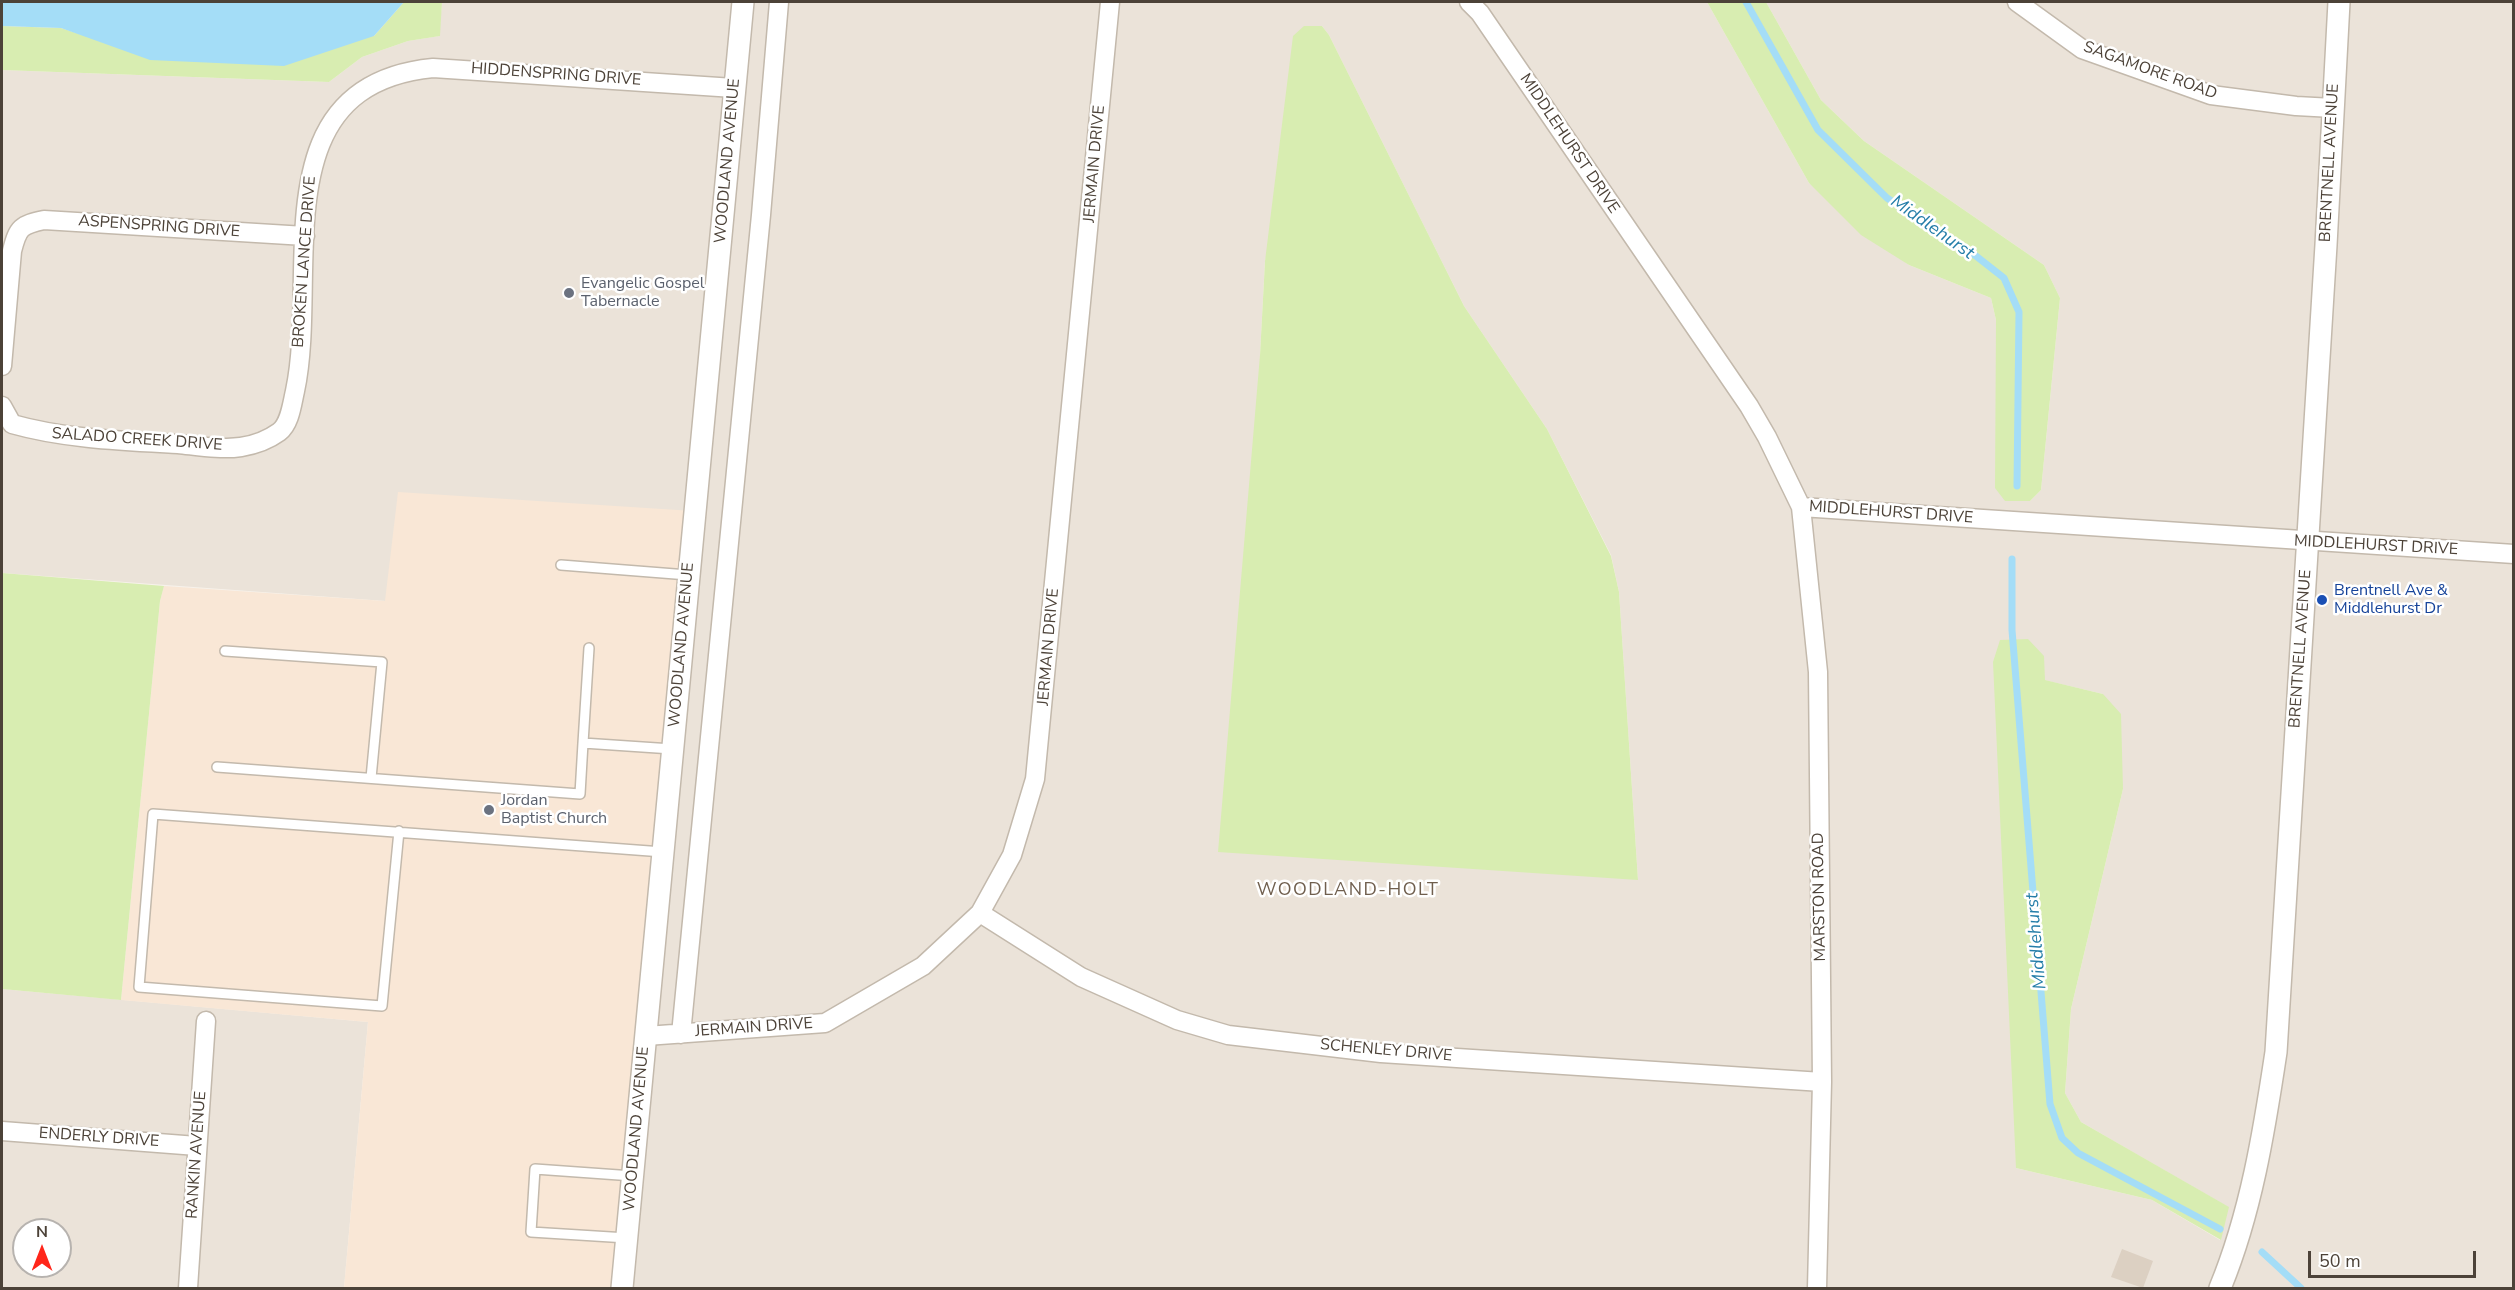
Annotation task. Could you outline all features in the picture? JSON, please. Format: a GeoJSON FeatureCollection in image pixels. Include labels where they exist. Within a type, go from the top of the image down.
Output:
{"type":"FeatureCollection","features":[{"type":"Feature","properties":{"kind":"street","name":"WOODLAND AVENUE"},"geometry":{"type":"LineString","coordinates":[[622,1288],[743,2]]}},
{"type":"Feature","properties":{"kind":"street"},"geometry":{"type":"LineString","coordinates":[[681,1034],[759,239],[779,2]]}},
{"type":"Feature","properties":{"kind":"street","name":"JERMAIN DRIVE"},"geometry":{"type":"LineString","coordinates":[[646,1036],[825,1023],[923,966],[980,913],[1012,855],[1035,779],[1110,2]]}},
{"type":"Feature","properties":{"kind":"street","name":"MIDDLEHURST DRIVE"},"geometry":{"type":"LineString","coordinates":[[1469,2],[1480,13],[1549,112],[1634,241],[1749,406],[1767,437],[1801,507],[2514,554]]}},
{"type":"Feature","properties":{"kind":"street","name":"SAGAMORE ROAD"},"geometry":{"type":"LineString","coordinates":[[2017,2],[2082,49],[2211,95],[2332,108]]}},
{"type":"Feature","properties":{"kind":"street","name":"BRENTNELL AVENUE"},"geometry":{"type":"LineString","coordinates":[[2220,1288],[2244,1220],[2264,1131],[2276,1052],[2339,2]]}},
{"type":"Feature","properties":{"kind":"street","name":"HIDDENSPRING DRIVE"},"geometry":{"type":"LineString","coordinates":[[379,80],[404,70],[433,68],[734,88]]}},
{"type":"Feature","properties":{"kind":"street","name":"BROKEN LANCE DRIVE"},"geometry":{"type":"LineString","coordinates":[[281,431],[290,415],[298,379],[307,200],[317,149],[341,109],[356,95],[379,80]]}},
{"type":"Feature","properties":{"kind":"street","name":"ASPENSPRING DRIVE"},"geometry":{"type":"LineString","coordinates":[[2,366],[12,251],[16,233],[25,224],[44,220],[305,236]]}},
{"type":"Feature","properties":{"kind":"street","name":"SALADO CREEK DRIVE"},"geometry":{"type":"LineString","coordinates":[[2,406],[12,424],[39,432],[163,444],[240,447],[262,442],[281,431]]}},
{"type":"Feature","properties":{"kind":"street","name":"MARSTON ROAD"},"geometry":{"type":"LineString","coordinates":[[1801,507],[1818,672],[1822,1082],[1817,1288]]}},
{"type":"Feature","properties":{"kind":"street","name":"SCHENLEY DRIVE"},"geometry":{"type":"LineString","coordinates":[[980,913],[1081,977],[1177,1020],[1228,1035],[1381,1053],[1822,1082]]}},
{"type":"Feature","properties":{"kind":"street","name":"RANKIN AVENUE"},"geometry":{"type":"LineString","coordinates":[[188,1288],[206,1021]]}},
{"type":"Feature","properties":{"kind":"street","name":"ENDERLY DRIVE"},"geometry":{"type":"LineString","coordinates":[[2,1131],[197,1146]]}},
{"type":"Feature","properties":{"kind":"lane"},"geometry":{"type":"LineString","coordinates":[[561,565],[688,575]]}},
{"type":"Feature","properties":{"kind":"lane"},"geometry":{"type":"LineString","coordinates":[[217,767],[580,794],[590,648]]}},
{"type":"Feature","properties":{"kind":"lane"},"geometry":{"type":"LineString","coordinates":[[225,651],[381,662],[372,778]]}},
{"type":"Feature","properties":{"kind":"lane"},"geometry":{"type":"LineString","coordinates":[[584,743],[672,748]]}},
{"type":"Feature","properties":{"kind":"lane"},"geometry":{"type":"LineString","coordinates":[[399,831],[381,1006],[139,987],[153,814],[399,831],[663,852]]}},
{"type":"Feature","properties":{"kind":"lane"},"geometry":{"type":"LineString","coordinates":[[627,1238],[531,1232],[535,1169],[633,1176]]}},
{"type":"Feature","properties":{"kind":"shaded area"},"geometry":{"type":"Polygon","coordinates":[[[442,2],[1707,2],[1809,183],[1909,265],[1991,298],[1996,320],[2005,501],[2030,501],[2041,490],[2060,298],[2044,265],[1864,141],[1821,100],[1766,2],[2513,2],[2513,1288],[619,1288],[385,601],[2,573],[2,70],[329,82],[362,57],[408,41],[439,36],[442,2]],[[1322,26],[1265,261],[1260,355],[1638,880],[1619,592],[1611,555],[1547,429],[1464,306],[1329,35],[1322,26]],[[2044,680],[2016,1168],[2152,1200],[2220,1240],[2228,1207],[2081,1122],[2065,1093],[2071,1009],[2123,789],[2103,694],[2044,680]]]}},
{"type":"Feature","properties":{"kind":"shaded area"},"geometry":{"type":"Polygon","coordinates":[[[398,492],[693,511],[620,1288],[344,1288],[368,1022],[121,1000],[160,601],[164,586],[385,601],[398,492]]]}},
{"type":"Feature","properties":{"kind":"shaded area"},"geometry":{"type":"Polygon","coordinates":[[[2,989],[368,1022],[344,1288],[2,1288],[2,989]]]}},
{"type":"Feature","properties":{"kind":"green space"},"geometry":{"type":"Polygon","coordinates":[[[404,2],[442,2],[440,36],[408,41],[362,57],[329,82],[2,70],[2,26],[61,28],[95,39],[374,36],[404,2]]]}},
{"type":"Feature","properties":{"kind":"green space"},"geometry":{"type":"Polygon","coordinates":[[[1707,2],[1766,2],[1821,100],[1864,141],[2044,265],[2060,298],[2041,490],[2030,501],[2005,501],[1995,488],[1996,320],[1991,298],[1909,265],[1861,235],[1809,183],[1707,2]]]}},
{"type":"Feature","properties":{"kind":"green space"},"geometry":{"type":"Polygon","coordinates":[[[1304,26],[1322,26],[1329,35],[1464,306],[1547,429],[1611,556],[1619,592],[1638,880],[1218,852],[1260,355],[1265,261],[1293,36],[1304,26]]]}},
{"type":"Feature","properties":{"kind":"green space"},"geometry":{"type":"Polygon","coordinates":[[[2,573],[164,586],[160,601],[121,1000],[2,989],[2,573]]]}},
{"type":"Feature","properties":{"kind":"green space"},"geometry":{"type":"Polygon","coordinates":[[[2028,639],[2044,656],[2045,680],[2103,694],[2121,714],[2123,789],[2071,1009],[2065,1093],[2081,1122],[2229,1207],[2221,1240],[2152,1200],[2016,1168],[1993,662],[2000,640],[2028,639]]]}},
{"type":"Feature","properties":{"kind":"water"},"geometry":{"type":"Polygon","coordinates":[[[2,2],[404,2],[374,36],[284,66],[150,60],[61,28],[2,26],[2,2]]]}},
{"type":"Feature","properties":{"kind":"building"},"geometry":{"type":"Polygon","coordinates":[[[2122,1249],[2153,1261],[2143,1288],[2111,1277],[2122,1249]]]}},
{"type":"Feature","properties":{"kind":"waterway","name":"Middlehurst"},"geometry":{"type":"LineString","coordinates":[[1746,2],[1818,130],[1887,198],[1976,256],[2004,278],[2019,312],[2017,486]]}},
{"type":"Feature","properties":{"kind":"waterway","name":"Middlehurst"},"geometry":{"type":"LineString","coordinates":[[2012,559],[2012,630],[2050,1104],[2062,1138],[2078,1153],[2220,1229]]}},
{"type":"Feature","properties":{"kind":"waterway","name":"Middlehurst"},"geometry":{"type":"LineString","coordinates":[[2262,1252],[2301,1288]]}},
{"type":"Feature","properties":{"kind":"place","name":"Evangelic Gospel Tabernacle"},"geometry":{"type":"Point","coordinates":[569,293]}},
{"type":"Feature","properties":{"kind":"place","name":"Brentnell Ave & Middlehurst Dr"},"geometry":{"type":"Point","coordinates":[2322,600]}},
{"type":"Feature","properties":{"kind":"place","name":"Jordan Baptist Church"},"geometry":{"type":"Point","coordinates":[489,810]}},
{"type":"Feature","properties":{"kind":"district","name":"WOODLAND-HOLT"},"geometry":{"type":"Point","coordinates":[1348,891]}}]}
